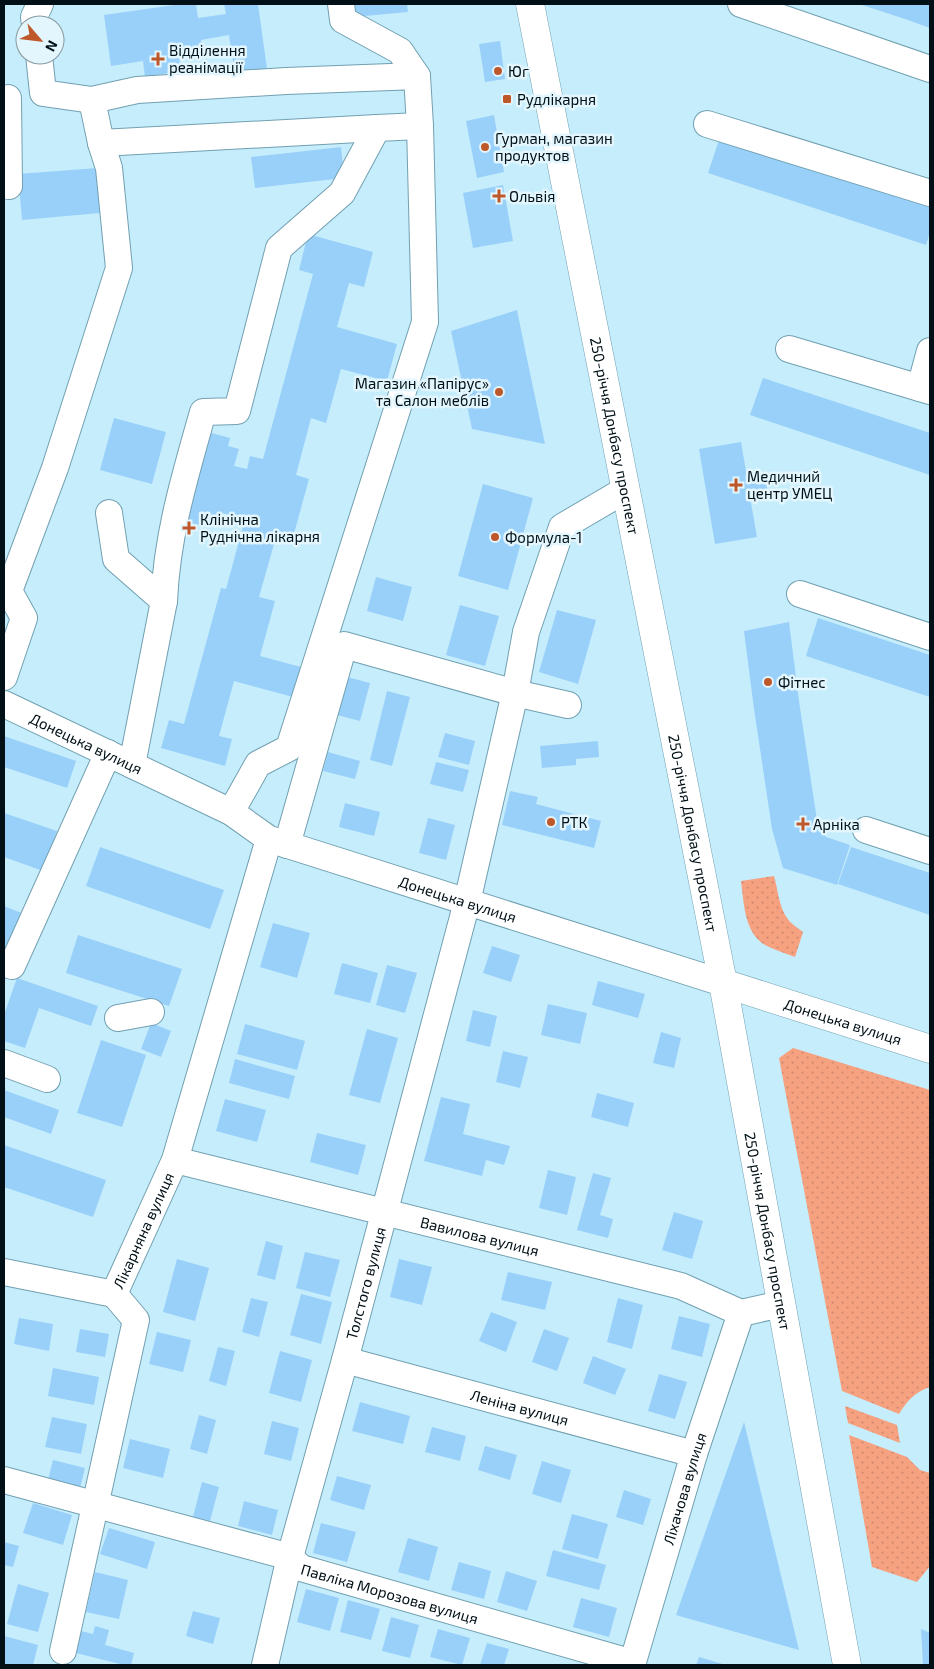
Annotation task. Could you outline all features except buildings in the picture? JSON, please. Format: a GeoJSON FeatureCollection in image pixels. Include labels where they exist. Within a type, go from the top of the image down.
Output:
{"type":"FeatureCollection","features":[{"type":"Feature","properties":{"kind":"main road","name":"250-річчя Донбасу проспект"},"geometry":{"type":"LineString","coordinates":[[530,4],[723,983],[846,1665]]}},
{"type":"Feature","properties":{"kind":"main road","name":"Донецька вулиця"},"geometry":{"type":"LineString","coordinates":[[723,983],[930,1048]]}},
{"type":"Feature","properties":{"kind":"street"},"geometry":{"type":"LineString","coordinates":[[231,812],[258,764],[289,748],[425,322],[417,76],[400,51],[343,20],[341,4]]}},
{"type":"Feature","properties":{"kind":"street"},"geometry":{"type":"LineString","coordinates":[[741,4],[930,68]]}},
{"type":"Feature","properties":{"kind":"street"},"geometry":{"type":"LineString","coordinates":[[40,65],[43,93]]}},
{"type":"Feature","properties":{"kind":"street"},"geometry":{"type":"LineString","coordinates":[[10,186],[6,98],[43,93],[92,100],[137,90],[286,80],[417,76]]}},
{"type":"Feature","properties":{"kind":"street"},"geometry":{"type":"LineString","coordinates":[[4,678],[24,618],[10,591],[56,468],[119,268],[109,168],[101,143],[92,100]]}},
{"type":"Feature","properties":{"kind":"street"},"geometry":{"type":"LineString","coordinates":[[707,124],[930,193]]}},
{"type":"Feature","properties":{"kind":"street"},"geometry":{"type":"LineString","coordinates":[[101,143],[420,126]]}},
{"type":"Feature","properties":{"kind":"street"},"geometry":{"type":"LineString","coordinates":[[132,765],[164,601],[165,572],[175,510],[203,412],[237,411],[279,248],[342,193],[377,128]]}},
{"type":"Feature","properties":{"kind":"street"},"geometry":{"type":"LineString","coordinates":[[789,349],[925,390],[930,351]]}},
{"type":"Feature","properties":{"kind":"street","name":"Толстого вулиця"},"geometry":{"type":"LineString","coordinates":[[265,1665],[290,1557],[345,1360],[466,902],[515,693],[526,632],[562,527],[625,490]]}},
{"type":"Feature","properties":{"kind":"street"},"geometry":{"type":"LineString","coordinates":[[109,513],[116,559],[164,601]]}},
{"type":"Feature","properties":{"kind":"street"},"geometry":{"type":"LineString","coordinates":[[800,594],[930,637]]}},
{"type":"Feature","properties":{"kind":"street","name":"Лікарняна вулиця"},"geometry":{"type":"LineString","coordinates":[[63,1651],[136,1320],[114,1294],[175,1160],[344,645],[515,693]]}},
{"type":"Feature","properties":{"kind":"street"},"geometry":{"type":"LineString","coordinates":[[515,693],[568,705]]}},
{"type":"Feature","properties":{"kind":"street","name":"Донецька вулиця"},"geometry":{"type":"LineString","coordinates":[[4,704],[231,812],[278,842],[723,983]]}},
{"type":"Feature","properties":{"kind":"street"},"geometry":{"type":"LineString","coordinates":[[6,972],[108,753]]}},
{"type":"Feature","properties":{"kind":"street"},"geometry":{"type":"LineString","coordinates":[[866,830],[930,851]]}},
{"type":"Feature","properties":{"kind":"street"},"geometry":{"type":"LineString","coordinates":[[118,1018],[151,1012]]}},
{"type":"Feature","properties":{"kind":"street"},"geometry":{"type":"LineString","coordinates":[[4,1062],[47,1079]]}},
{"type":"Feature","properties":{"kind":"street","name":"Вавилова вулиця"},"geometry":{"type":"LineString","coordinates":[[175,1160],[681,1286],[742,1313]]}},
{"type":"Feature","properties":{"kind":"street"},"geometry":{"type":"LineString","coordinates":[[4,1272],[114,1294]]}},
{"type":"Feature","properties":{"kind":"street"},"geometry":{"type":"LineString","coordinates":[[742,1313],[780,1304]]}},
{"type":"Feature","properties":{"kind":"street","name":"Ліхачова вулиця"},"geometry":{"type":"LineString","coordinates":[[633,1664],[694,1454],[742,1313]]}},
{"type":"Feature","properties":{"kind":"street","name":"Леніна вулиця"},"geometry":{"type":"LineString","coordinates":[[345,1360],[694,1454]]}},
{"type":"Feature","properties":{"kind":"street","name":"Павліка Морозова вулиця"},"geometry":{"type":"LineString","coordinates":[[4,1480],[290,1557],[301,1568],[633,1664]]}},
{"type":"Feature","properties":{"kind":"shaded area"},"geometry":{"type":"Polygon","coordinates":[[[774,876],[784,914],[790,922],[803,932],[795,957],[762,943],[748,923],[741,881],[774,876]]]}},
{"type":"Feature","properties":{"kind":"shaded area"},"geometry":{"type":"Polygon","coordinates":[[[793,1048],[930,1090],[930,1387],[920,1391],[905,1405],[899,1414],[842,1391],[779,1058],[793,1048]]]}},
{"type":"Feature","properties":{"kind":"shaded area"},"geometry":{"type":"Polygon","coordinates":[[[845,1406],[897,1425],[900,1443],[848,1423],[845,1406]]]}},
{"type":"Feature","properties":{"kind":"shaded area"},"geometry":{"type":"Polygon","coordinates":[[[849,1435],[907,1457],[920,1470],[930,1473],[930,1566],[917,1582],[872,1567],[849,1435]]]}},
{"type":"Feature","properties":{"kind":"place","name":"Відділення реанімації"},"geometry":{"type":"Point","coordinates":[158,59]}},
{"type":"Feature","properties":{"kind":"place","name":"Юг"},"geometry":{"type":"Point","coordinates":[498,71]}},
{"type":"Feature","properties":{"kind":"place","name":"Рудлікарня"},"geometry":{"type":"Point","coordinates":[507,99]}},
{"type":"Feature","properties":{"kind":"place","name":"Гурман, магазин продуктов"},"geometry":{"type":"Point","coordinates":[485,147]}},
{"type":"Feature","properties":{"kind":"place","name":"Ольвія"},"geometry":{"type":"Point","coordinates":[499,196]}},
{"type":"Feature","properties":{"kind":"place","name":"Магазин «Папірус» та Салон меблів"},"geometry":{"type":"Point","coordinates":[499,392]}},
{"type":"Feature","properties":{"kind":"place","name":"Медичний центр УМЕЦ"},"geometry":{"type":"Point","coordinates":[736,485]}},
{"type":"Feature","properties":{"kind":"place","name":"Клінічна Руднічна лікарня"},"geometry":{"type":"Point","coordinates":[189,528]}},
{"type":"Feature","properties":{"kind":"place","name":"Формула-1"},"geometry":{"type":"Point","coordinates":[495,537]}},
{"type":"Feature","properties":{"kind":"place","name":"Фітнес"},"geometry":{"type":"Point","coordinates":[768,682]}},
{"type":"Feature","properties":{"kind":"place","name":"РТК"},"geometry":{"type":"Point","coordinates":[551,822]}},
{"type":"Feature","properties":{"kind":"place","name":"Арніка"},"geometry":{"type":"Point","coordinates":[803,824]}}]}
